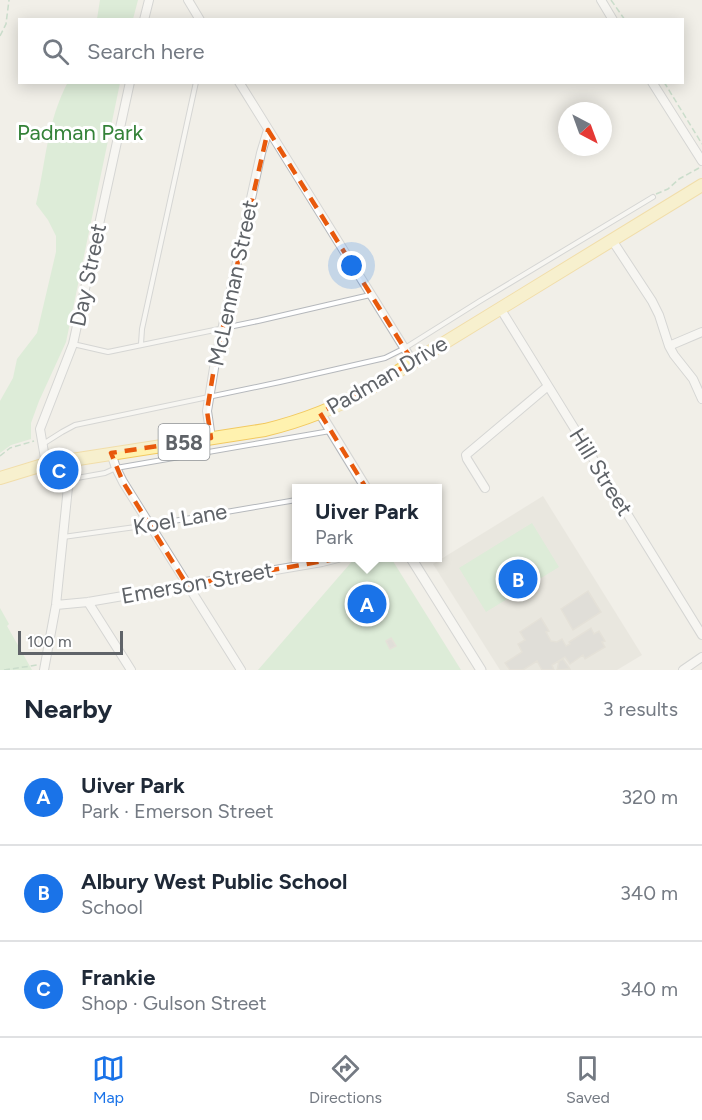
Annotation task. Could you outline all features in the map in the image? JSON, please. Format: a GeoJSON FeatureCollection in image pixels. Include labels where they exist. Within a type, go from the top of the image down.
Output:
{"type":"FeatureCollection","features":[{"type":"Feature","properties":{"kind":"main road","name":"Padman Drive"},"geometry":{"type":"LineString","coordinates":[[0,478],[46,464],[275,428],[320,413],[353,399],[702,185]]}},
{"type":"Feature","properties":{"kind":"street"},"geometry":{"type":"LineString","coordinates":[[144,18],[149,0]]}},
{"type":"Feature","properties":{"kind":"street"},"geometry":{"type":"LineString","coordinates":[[188,0],[199,18]]}},
{"type":"Feature","properties":{"kind":"street"},"geometry":{"type":"LineString","coordinates":[[601,0],[612,18]]}},
{"type":"Feature","properties":{"kind":"street","name":"Day Street"},"geometry":{"type":"LineString","coordinates":[[46,464],[40,429],[73,344],[130,84]]}},
{"type":"Feature","properties":{"kind":"street"},"geometry":{"type":"LineString","coordinates":[[240,84],[413,362]]}},
{"type":"Feature","properties":{"kind":"street"},"geometry":{"type":"LineString","coordinates":[[653,84],[700,165]]}},
{"type":"Feature","properties":{"kind":"street","name":"McLennan Street"},"geometry":{"type":"LineString","coordinates":[[211,438],[208,419],[209,397],[261,153],[268,130]]}},
{"type":"Feature","properties":{"kind":"street"},"geometry":{"type":"LineString","coordinates":[[612,240],[652,301],[669,346],[693,379],[702,399]]}},
{"type":"Feature","properties":{"kind":"street","name":"Hill Street"},"geometry":{"type":"LineString","coordinates":[[500,308],[702,635]]}},
{"type":"Feature","properties":{"kind":"street"},"geometry":{"type":"LineString","coordinates":[[669,346],[702,332]]}},
{"type":"Feature","properties":{"kind":"street"},"geometry":{"type":"LineString","coordinates":[[485,488],[466,455],[548,386]]}},
{"type":"Feature","properties":{"kind":"street"},"geometry":{"type":"LineString","coordinates":[[320,413],[363,484]]}},
{"type":"Feature","properties":{"kind":"street"},"geometry":{"type":"LineString","coordinates":[[111,453],[123,482],[241,670]]}},
{"type":"Feature","properties":{"kind":"street"},"geometry":{"type":"LineString","coordinates":[[44,668],[56,605],[68,488],[57,482],[46,464]]}},
{"type":"Feature","properties":{"kind":"street","name":"Emerson Street"},"geometry":{"type":"LineString","coordinates":[[56,605],[88,602],[322,562]]}},
{"type":"Feature","properties":{"kind":"street"},"geometry":{"type":"LineString","coordinates":[[414,562],[481,670]]}},
{"type":"Feature","properties":{"kind":"street"},"geometry":{"type":"LineString","coordinates":[[88,602],[131,670]]}},
{"type":"Feature","properties":{"kind":"street"},"geometry":{"type":"LineString","coordinates":[[683,670],[702,657]]}},
{"type":"Feature","properties":{"kind":"lane"},"geometry":{"type":"LineString","coordinates":[[141,344],[142,329],[196,84]]}},
{"type":"Feature","properties":{"kind":"lane"},"geometry":{"type":"LineString","coordinates":[[42,442],[75,426],[376,361],[394,354],[653,197]]}},
{"type":"Feature","properties":{"kind":"lane"},"geometry":{"type":"LineString","coordinates":[[73,344],[108,352],[371,295]]}},
{"type":"Feature","properties":{"kind":"lane"},"geometry":{"type":"LineString","coordinates":[[68,488],[77,478],[105,473],[116,468],[330,431]]}},
{"type":"Feature","properties":{"kind":"lane","name":"Koel Lane"},"geometry":{"type":"LineString","coordinates":[[63,537],[292,501]]}},
{"type":"Feature","properties":{"kind":"path"},"geometry":{"type":"LineString","coordinates":[[0,36],[6,24],[9,0]]}},
{"type":"Feature","properties":{"kind":"path"},"geometry":{"type":"LineString","coordinates":[[611,0],[624,18]]}},
{"type":"Feature","properties":{"kind":"path"},"geometry":{"type":"LineString","coordinates":[[665,84],[702,144]]}},
{"type":"Feature","properties":{"kind":"path"},"geometry":{"type":"LineString","coordinates":[[653,197],[668,189],[700,165]]}},
{"type":"Feature","properties":{"kind":"path"},"geometry":{"type":"LineString","coordinates":[[0,456],[10,448],[42,442]]}},
{"type":"Feature","properties":{"kind":"path"},"geometry":{"type":"LineString","coordinates":[[4,670],[37,665],[44,668]]}},
{"type":"Feature","properties":{"kind":"highlighted area"},"geometry":{"type":"Polygon","coordinates":[[[268,130],[413,362],[320,413],[382,514],[335,559],[187,585],[123,482],[111,453],[211,438],[207,411],[215,362],[268,130]]]}},
{"type":"Feature","properties":{"kind":"shaded area"},"geometry":{"type":"Polygon","coordinates":[[[543,496],[642,655],[617,670],[500,670],[433,564],[442,562],[442,558],[543,496]]]}},
{"type":"Feature","properties":{"kind":"green space"},"geometry":{"type":"Polygon","coordinates":[[[100,0],[138,0],[133,18],[97,18],[100,0]]]}},
{"type":"Feature","properties":{"kind":"green space","name":"Padman Park"},"geometry":{"type":"Polygon","coordinates":[[[67,84],[120,84],[66,342],[31,423],[31,439],[11,445],[0,453],[0,401],[13,378],[17,359],[37,333],[56,252],[56,236],[36,204],[51,127],[67,84]]]}},
{"type":"Feature","properties":{"kind":"green space"},"geometry":{"type":"Polygon","coordinates":[[[532,523],[559,567],[486,612],[459,568],[532,523]]]}},
{"type":"Feature","properties":{"kind":"green space"},"geometry":{"type":"Polygon","coordinates":[[[352,562],[394,562],[461,670],[258,670],[352,562]]]}},
{"type":"Feature","properties":{"kind":"green space"},"geometry":{"type":"Polygon","coordinates":[[[0,608],[9,624],[7,626],[32,670],[0,670],[0,608]]]}},
{"type":"Feature","properties":{"kind":"building"},"geometry":{"type":"Polygon","coordinates":[[[588,591],[601,612],[573,630],[561,609],[588,591]]]}},
{"type":"Feature","properties":{"kind":"building"},"geometry":{"type":"Polygon","coordinates":[[[541,618],[549,631],[546,632],[551,641],[557,642],[562,639],[566,646],[591,628],[594,634],[599,631],[605,641],[602,642],[605,647],[585,659],[583,655],[570,664],[565,657],[552,665],[554,670],[542,670],[537,661],[523,670],[510,670],[505,663],[522,652],[518,644],[525,640],[520,632],[541,618]]]}},
{"type":"Feature","properties":{"kind":"building"},"geometry":{"type":"Polygon","coordinates":[[[391,638],[396,646],[390,649],[386,641],[391,638]]]}},
{"type":"Feature","properties":{"kind":"building"},"geometry":{"type":"Polygon","coordinates":[[[563,659],[570,669],[557,670],[559,661],[563,659]]]}},
{"type":"Feature","properties":{"kind":"place","name":"Frankie"},"geometry":{"type":"Point","coordinates":[59,470]}},
{"type":"Feature","properties":{"kind":"place","name":"Albury West Public School"},"geometry":{"type":"Point","coordinates":[518,579]}},
{"type":"Feature","properties":{"kind":"place","name":"Uiver Park"},"geometry":{"type":"Point","coordinates":[367,604]}}]}
